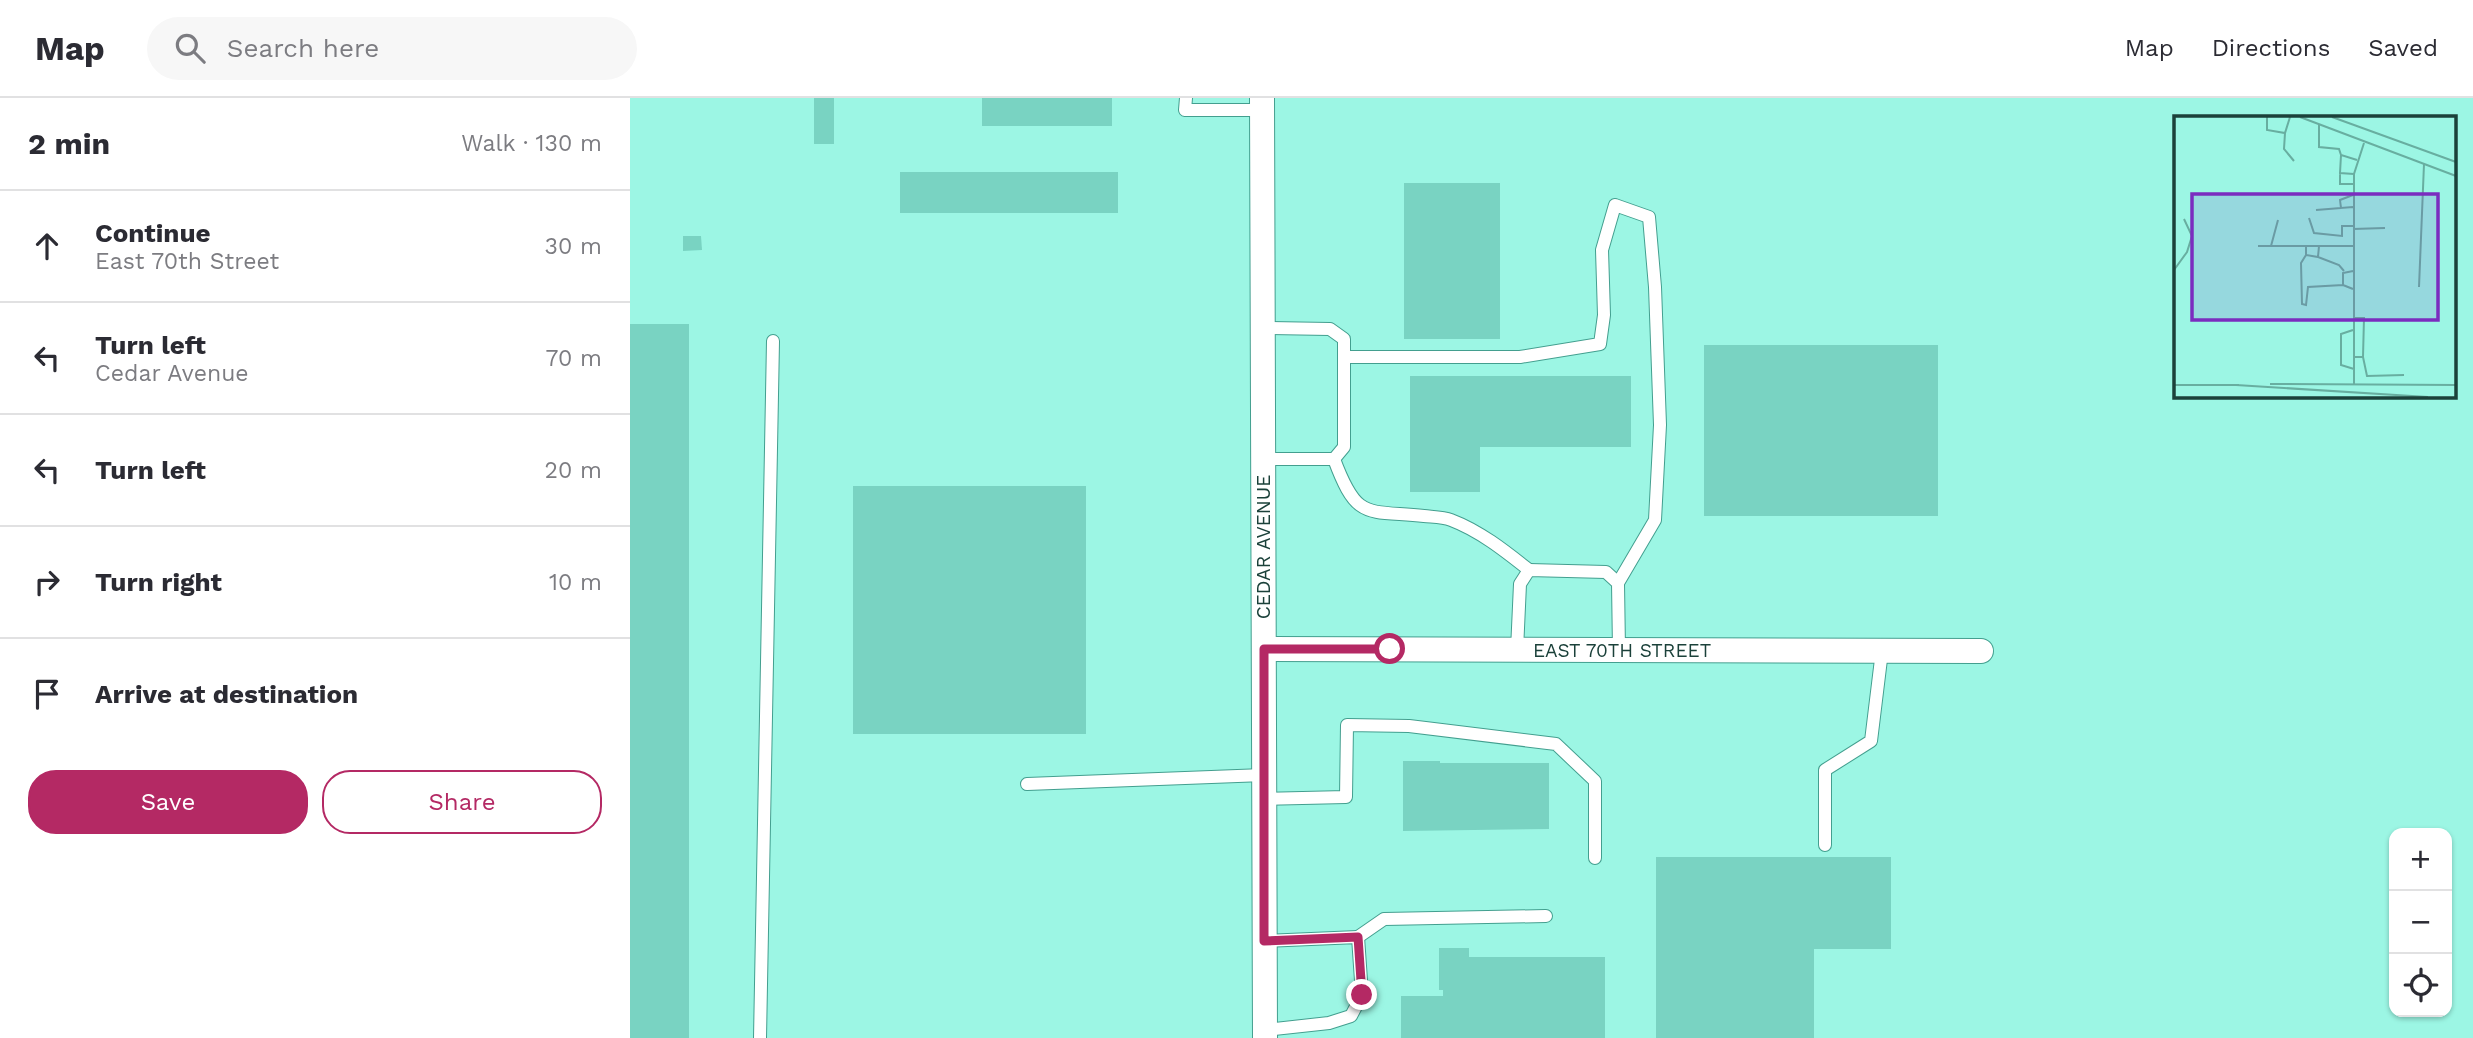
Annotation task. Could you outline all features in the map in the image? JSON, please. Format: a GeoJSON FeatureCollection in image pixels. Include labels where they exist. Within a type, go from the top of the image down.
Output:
{"type":"FeatureCollection","features":[{"type":"Feature","properties":{"kind":"street","name":"CEDAR AVENUE"},"geometry":{"type":"LineString","coordinates":[[1262,104],[1265,1034]]}},
{"type":"Feature","properties":{"kind":"street","name":"EAST 70TH STREET"},"geometry":{"type":"LineString","coordinates":[[1264,649],[1981,651]]}},
{"type":"Feature","properties":{"kind":"lane"},"geometry":{"type":"LineString","coordinates":[[1186,98],[1185,110],[1262,104]]}},
{"type":"Feature","properties":{"kind":"lane"},"geometry":{"type":"LineString","coordinates":[[1344,357],[1520,357],[1600,344],[1604,315],[1602,250],[1615,205],[1649,217],[1655,287],[1660,425],[1654,520],[1618,583],[1619,650]]}},
{"type":"Feature","properties":{"kind":"lane"},"geometry":{"type":"LineString","coordinates":[[1263,328],[1330,330],[1344,339],[1344,447],[1334,459]]}},
{"type":"Feature","properties":{"kind":"lane"},"geometry":{"type":"LineString","coordinates":[[760,1038],[773,341]]}},
{"type":"Feature","properties":{"kind":"lane"},"geometry":{"type":"LineString","coordinates":[[1263,459],[1334,459]]}},
{"type":"Feature","properties":{"kind":"lane"},"geometry":{"type":"LineString","coordinates":[[1334,459],[1344,486],[1367,511],[1449,519],[1491,541],[1529,570],[1605,572],[1618,583]]}},
{"type":"Feature","properties":{"kind":"lane"},"geometry":{"type":"LineString","coordinates":[[1517,650],[1520,584],[1529,570]]}},
{"type":"Feature","properties":{"kind":"lane"},"geometry":{"type":"LineString","coordinates":[[1825,845],[1825,770],[1871,741],[1882,651]]}},
{"type":"Feature","properties":{"kind":"lane"},"geometry":{"type":"LineString","coordinates":[[1027,784],[1264,787],[1346,797],[1347,725],[1409,726],[1556,744],[1595,781],[1595,858]]}},
{"type":"Feature","properties":{"kind":"lane"},"geometry":{"type":"LineString","coordinates":[[1264,941],[1358,937],[1384,919],[1545,916]]}},
{"type":"Feature","properties":{"kind":"lane"},"geometry":{"type":"LineString","coordinates":[[1265,1034],[1329,1023],[1351,1016],[1362,995],[1358,937]]}},
{"type":"Feature","properties":{"kind":"building"},"geometry":{"type":"Polygon","coordinates":[[[814,98],[834,98],[834,144],[814,144],[814,98]]]}},
{"type":"Feature","properties":{"kind":"building"},"geometry":{"type":"Polygon","coordinates":[[[982,98],[1112,98],[1112,126],[982,126],[982,98]]]}},
{"type":"Feature","properties":{"kind":"building"},"geometry":{"type":"Polygon","coordinates":[[[900,172],[1118,172],[1118,213],[900,213],[900,172]]]}},
{"type":"Feature","properties":{"kind":"building"},"geometry":{"type":"Polygon","coordinates":[[[1404,183],[1500,183],[1500,339],[1404,339],[1404,183]]]}},
{"type":"Feature","properties":{"kind":"building"},"geometry":{"type":"Polygon","coordinates":[[[683,236],[701,236],[702,250],[683,251],[683,236]]]}},
{"type":"Feature","properties":{"kind":"building"},"geometry":{"type":"Polygon","coordinates":[[[630,324],[689,324],[689,1038],[630,1038],[630,324]]]}},
{"type":"Feature","properties":{"kind":"building"},"geometry":{"type":"Polygon","coordinates":[[[1704,345],[1938,345],[1938,516],[1704,516],[1704,345]]]}},
{"type":"Feature","properties":{"kind":"building"},"geometry":{"type":"Polygon","coordinates":[[[1410,376],[1631,376],[1631,447],[1480,447],[1480,492],[1410,492],[1410,376]]]}},
{"type":"Feature","properties":{"kind":"building"},"geometry":{"type":"Polygon","coordinates":[[[853,486],[1086,486],[1086,734],[853,734],[853,486]]]}},
{"type":"Feature","properties":{"kind":"building"},"geometry":{"type":"Polygon","coordinates":[[[1403,761],[1549,763],[1549,829],[1403,831],[1403,761]]]}},
{"type":"Feature","properties":{"kind":"building"},"geometry":{"type":"Polygon","coordinates":[[[1656,857],[1891,857],[1891,949],[1814,949],[1814,1038],[1656,1038],[1656,857]]]}},
{"type":"Feature","properties":{"kind":"building"},"geometry":{"type":"Polygon","coordinates":[[[1439,948],[1469,948],[1469,957],[1605,957],[1605,1038],[1401,1038],[1401,996],[1443,996],[1443,990],[1439,990],[1439,948]]]}},
{"type":"Feature","properties":{"kind":"route"},"geometry":{"type":"LineString","coordinates":[[1362,995],[1358,937],[1264,941],[1264,649],[1390,649]]}}]}
